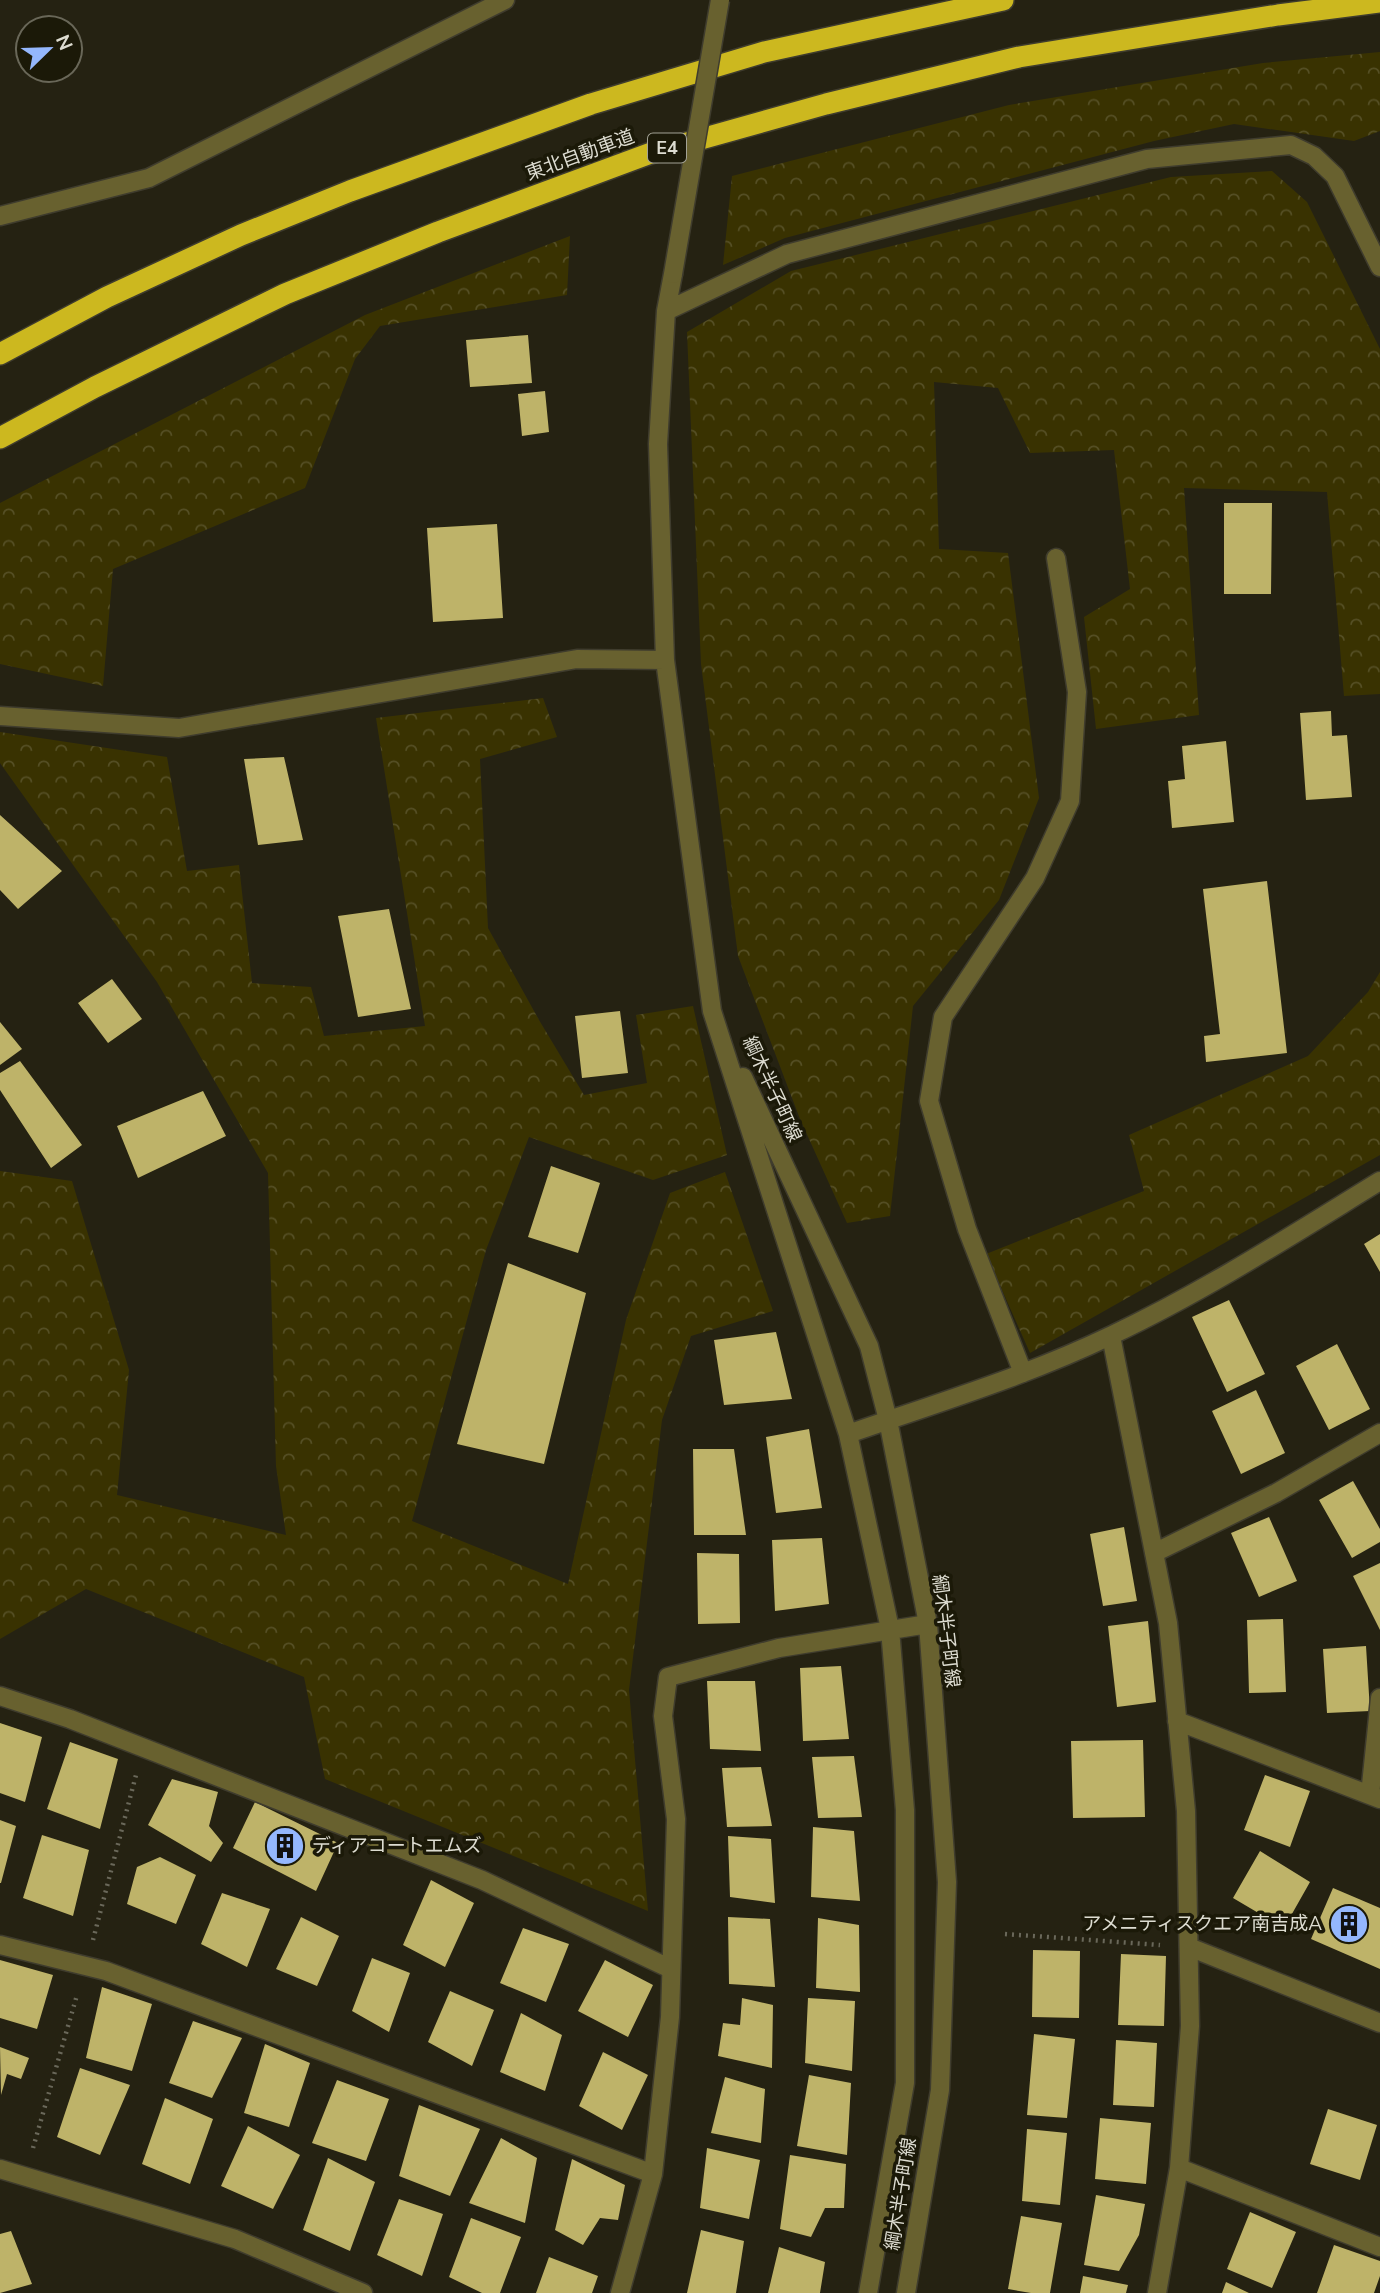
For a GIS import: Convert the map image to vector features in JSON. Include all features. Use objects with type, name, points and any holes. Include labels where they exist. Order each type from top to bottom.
[{"type":"highway","points":[[0,354],[107,297],[240,235],[350,191],[591,104],[764,52],[1003,0]]},
{"type":"highway","name":"東北自動車道","points":[[0,438],[95,387],[285,294],[438,232],[651,153],[826,104],[1018,57],[1278,15],[1380,2]]},
{"type":"street","points":[[0,216],[149,178],[505,0]]},
{"type":"street","points":[[720,0],[666,311],[658,444],[665,660],[712,1011],[848,1434],[890,1629],[905,1810],[905,2083],[868,2293]]},
{"type":"street","points":[[666,311],[787,254],[1147,159],[1291,145],[1314,156],[1335,176],[1380,267]]},
{"type":"street","points":[[1023,1373],[967,1229],[929,1101],[943,1017],[1035,878],[1070,801],[1077,692],[1056,558]]},
{"type":"street","points":[[0,716],[179,728],[577,659],[665,660]]},
{"type":"street","name":"綱木半子町線","points":[[712,1011],[869,1346],[888,1420],[928,1624],[947,1881],[940,2090],[906,2293]]},
{"type":"street","points":[[848,1434],[1023,1373],[1111,1336],[1212,1284],[1380,1181]]},
{"type":"street","points":[[1111,1336],[1168,1623],[1186,1811],[1190,2026],[1179,2168],[1157,2293]]},
{"type":"street","points":[[1154,1553],[1276,1493],[1380,1433]]},
{"type":"street","points":[[620,2293],[653,2174],[670,2017],[676,1819],[663,1716],[668,1676],[779,1648],[928,1624]]},
{"type":"street","points":[[0,1696],[70,1719],[482,1880],[671,1969]]},
{"type":"street","points":[[1177,1721],[1375,1797],[1380,1698]]},
{"type":"street","points":[[0,1945],[106,1971],[653,2174]]},
{"type":"street","points":[[1189,1947],[1380,2023]]},
{"type":"street","points":[[1179,2168],[1380,2247]]},
{"type":"street","points":[[0,2169],[235,2239],[363,2293]]},
{"type":"path","points":[[1005,1934],[1189,1947]]},
{"type":"green space","points":[[1380,52],[1380,131],[1354,141],[1234,124],[1154,141],[785,238],[723,265],[732,176],[1009,105],[1263,63]]},
{"type":"green space","points":[[1272,171],[1307,202],[1380,349],[1380,694],[1344,696],[1327,492],[1184,488],[1199,715],[1096,729],[1084,617],[1130,589],[1114,450],[1030,453],[998,388],[934,382],[939,549],[1008,553],[1039,798],[999,900],[913,1006],[890,1216],[847,1223],[800,1119],[738,956],[701,664],[687,332],[791,271],[1171,177]]},
{"type":"green space","points":[[570,236],[567,295],[380,326],[355,359],[305,488],[113,569],[103,686],[0,664],[0,503],[365,315]]},
{"type":"green space","points":[[543,698],[557,737],[480,759],[488,928],[584,1095],[647,1083],[636,1015],[693,1006],[727,1155],[653,1180],[529,1137],[486,1250],[412,1521],[568,1584],[626,1320],[670,1193],[725,1172],[773,1311],[691,1336],[662,1420],[629,1690],[648,1911],[325,1779],[304,1677],[86,1589],[0,1639],[0,1171],[72,1181],[129,1370],[117,1495],[286,1535],[276,1466],[268,1173],[157,982],[0,763],[0,732],[167,757],[187,871],[239,865],[252,983],[311,987],[324,1036],[425,1026],[376,718]]},
{"type":"green space","points":[[1380,972],[1380,1155],[1030,1353],[986,1254],[1144,1191],[1129,1135],[1308,1056],[1368,992]]},
{"type":"building","points":[[528,335],[532,383],[470,387],[466,340]]},
{"type":"building","points":[[545,391],[549,432],[522,436],[518,394]]},
{"type":"building","points":[[1224,503],[1272,503],[1271,594],[1224,594]]},
{"type":"building","points":[[497,524],[503,618],[433,622],[427,528]]},
{"type":"building","points":[[1331,711],[1332,736],[1347,735],[1352,797],[1306,800],[1300,713]]},
{"type":"building","points":[[1226,741],[1234,822],[1172,828],[1168,781],[1185,779],[1182,746]]},
{"type":"building","points":[[284,757],[303,840],[258,845],[244,759]]},
{"type":"building","points":[[0,815],[62,871],[18,909],[0,890]]},
{"type":"building","points":[[1267,881],[1287,1053],[1206,1062],[1204,1036],[1220,1034],[1203,889]]},
{"type":"building","points":[[389,909],[411,1009],[358,1017],[338,916]]},
{"type":"building","points":[[112,979],[142,1019],[108,1043],[78,1003]]},
{"type":"building","points":[[620,1011],[628,1073],[582,1078],[575,1016]]},
{"type":"building","points":[[0,1022],[22,1049],[0,1065]]},
{"type":"building","points":[[20,1061],[82,1145],[51,1168],[0,1090],[0,1073]]},
{"type":"building","points":[[203,1091],[226,1136],[138,1178],[117,1126]]},
{"type":"building","points":[[551,1166],[600,1183],[578,1253],[528,1237]]},
{"type":"building","points":[[1380,1234],[1380,1272],[1364,1244]]},
{"type":"building","points":[[508,1263],[586,1293],[544,1464],[457,1444]]},
{"type":"building","points":[[1229,1300],[1265,1374],[1227,1392],[1192,1317]]},
{"type":"building","points":[[776,1332],[792,1399],[724,1405],[714,1340]]},
{"type":"building","points":[[1337,1344],[1370,1409],[1329,1430],[1296,1366]]},
{"type":"building","points":[[1256,1390],[1285,1453],[1241,1474],[1212,1411]]},
{"type":"building","points":[[809,1429],[822,1508],[776,1513],[766,1437]]},
{"type":"building","points":[[693,1449],[734,1449],[746,1535],[694,1535]]},
{"type":"building","points":[[1353,1481],[1380,1529],[1380,1542],[1352,1558],[1319,1500]]},
{"type":"building","points":[[1269,1517],[1297,1581],[1259,1597],[1231,1533]]},
{"type":"building","points":[[1124,1527],[1137,1601],[1103,1606],[1090,1534]]},
{"type":"building","points":[[822,1538],[829,1604],[775,1611],[772,1540]]},
{"type":"building","points":[[697,1553],[739,1554],[740,1623],[698,1624]]},
{"type":"building","points":[[1380,1563],[1380,1630],[1353,1576]]},
{"type":"building","points":[[1283,1619],[1286,1692],[1249,1693],[1247,1620]]},
{"type":"building","points":[[1148,1621],[1156,1702],[1117,1707],[1108,1626]]},
{"type":"building","points":[[1366,1646],[1370,1711],[1327,1713],[1323,1649]]},
{"type":"building","points":[[841,1666],[849,1739],[803,1741],[800,1668]]},
{"type":"building","points":[[707,1681],[755,1681],[761,1751],[710,1749]]},
{"type":"building","points":[[0,1723],[42,1737],[25,1802],[0,1793]]},
{"type":"building","points":[[1143,1740],[1145,1817],[1073,1818],[1071,1741]]},
{"type":"building","points":[[70,1742],[118,1759],[100,1829],[47,1809]]},
{"type":"building","points":[[854,1756],[862,1817],[818,1818],[812,1757]]},
{"type":"building","points":[[761,1767],[772,1826],[727,1827],[722,1768]]},
{"type":"building","points":[[1265,1775],[1310,1791],[1290,1847],[1244,1830]]},
{"type":"building","points":[[172,1779],[218,1792],[209,1826],[223,1843],[211,1862],[148,1825]]},
{"type":"building","name":"ディアコートエムズ","points":[[255,1802],[338,1843],[316,1891],[233,1848]]},
{"type":"building","points":[[0,1820],[16,1826],[1,1883],[0,1883]]},
{"type":"building","points":[[813,1827],[854,1831],[860,1901],[811,1897]]},
{"type":"building","points":[[42,1835],[89,1850],[73,1916],[23,1898]]},
{"type":"building","points":[[728,1836],[771,1839],[775,1903],[730,1897]]},
{"type":"building","points":[[1260,1851],[1310,1882],[1284,1928],[1233,1898]]},
{"type":"building","points":[[160,1857],[196,1875],[176,1924],[127,1904],[137,1867]]},
{"type":"building","points":[[431,1880],[474,1903],[445,1967],[403,1945]]},
{"type":"building","name":"アメニティスクエア南吉成A","points":[[1333,1888],[1380,1908],[1380,1969],[1311,1939]]},
{"type":"building","points":[[222,1893],[270,1909],[247,1967],[201,1944]]},
{"type":"building","points":[[301,1917],[339,1936],[317,1986],[276,1969]]},
{"type":"building","points":[[728,1917],[770,1919],[775,1987],[729,1984]]},
{"type":"building","points":[[818,1918],[859,1925],[860,1992],[816,1988]]},
{"type":"building","points":[[523,1928],[569,1944],[546,2002],[500,1983]]},
{"type":"building","points":[[1033,1950],[1080,1951],[1079,2018],[1032,2017]]},
{"type":"building","points":[[1121,1954],[1166,1956],[1164,2026],[1118,2025]]},
{"type":"building","points":[[372,1958],[410,1973],[389,2032],[352,2011]]},
{"type":"building","points":[[0,1960],[53,1975],[37,2029],[0,2018]]},
{"type":"building","points":[[605,1960],[653,1985],[628,2037],[578,2011]]},
{"type":"building","points":[[102,1987],[152,2004],[132,2071],[86,2058]]},
{"type":"building","points":[[450,1991],[494,2010],[472,2066],[428,2042]]},
{"type":"building","points":[[742,1998],[773,2005],[772,2068],[718,2056],[723,2023],[740,2025]]},
{"type":"building","points":[[808,1998],[855,2001],[852,2071],[805,2063]]},
{"type":"building","points":[[521,2013],[562,2035],[545,2091],[500,2072]]},
{"type":"building","points":[[193,2021],[242,2038],[212,2098],[169,2083]]},
{"type":"building","points":[[1034,2034],[1075,2039],[1067,2118],[1027,2115]]},
{"type":"building","points":[[1116,2040],[1157,2043],[1154,2107],[1113,2105]]},
{"type":"building","points":[[265,2044],[310,2063],[289,2127],[244,2113]]},
{"type":"building","points":[[0,2047],[29,2058],[21,2079],[7,2074],[1,2095]]},
{"type":"building","points":[[603,2052],[648,2075],[622,2130],[579,2106]]},
{"type":"building","points":[[80,2068],[130,2085],[100,2155],[57,2137]]},
{"type":"building","points":[[809,2075],[851,2083],[847,2155],[797,2146]]},
{"type":"building","points":[[725,2077],[765,2089],[761,2143],[711,2133]]},
{"type":"building","points":[[337,2080],[389,2099],[366,2161],[312,2143]]},
{"type":"building","points":[[165,2098],[213,2119],[190,2184],[142,2164]]},
{"type":"building","points":[[419,2105],[480,2129],[450,2196],[399,2176]]},
{"type":"building","points":[[1328,2109],[1377,2125],[1360,2180],[1310,2164]]},
{"type":"building","points":[[1100,2118],[1151,2123],[1146,2184],[1095,2179]]},
{"type":"building","points":[[248,2126],[300,2155],[273,2209],[221,2186]]},
{"type":"building","points":[[1027,2129],[1067,2133],[1060,2205],[1022,2201]]},
{"type":"building","points":[[501,2138],[537,2158],[525,2223],[469,2203]]},
{"type":"building","points":[[707,2148],[760,2160],[749,2219],[700,2208]]},
{"type":"building","points":[[790,2155],[846,2164],[844,2208],[825,2208],[811,2237],[780,2229]]},
{"type":"building","points":[[328,2158],[375,2182],[350,2251],[303,2230]]},
{"type":"building","points":[[572,2159],[625,2185],[618,2220],[600,2218],[583,2245],[555,2230]]},
{"type":"building","points":[[1096,2195],[1145,2204],[1139,2235],[1119,2271],[1084,2265]]},
{"type":"building","points":[[399,2199],[443,2214],[422,2276],[377,2255]]},
{"type":"building","points":[[1250,2212],[1296,2232],[1272,2288],[1227,2269]]},
{"type":"building","points":[[1021,2216],[1062,2223],[1050,2293],[1008,2289]]},
{"type":"building","points":[[471,2218],[521,2237],[500,2293],[482,2293],[449,2277]]},
{"type":"building","points":[[701,2230],[744,2241],[736,2293],[687,2293]]},
{"type":"building","points":[[11,2231],[32,2284],[0,2293],[0,2234]]},
{"type":"building","points":[[1334,2245],[1380,2261],[1380,2276],[1374,2293],[1317,2293]]},
{"type":"building","points":[[779,2247],[825,2262],[820,2293],[768,2293]]},
{"type":"building","points":[[549,2257],[598,2276],[592,2293],[536,2293]]},
{"type":"building","points":[[1083,2276],[1128,2285],[1126,2293],[1080,2293]]},
{"type":"building","points":[[1226,2282],[1249,2293],[1222,2293]]},
{"type":"place","name":"ディアコートエムズ","points":[[285,1846]]},
{"type":"place","name":"アメニティスクエア南吉成A","points":[[1349,1924]]}]
